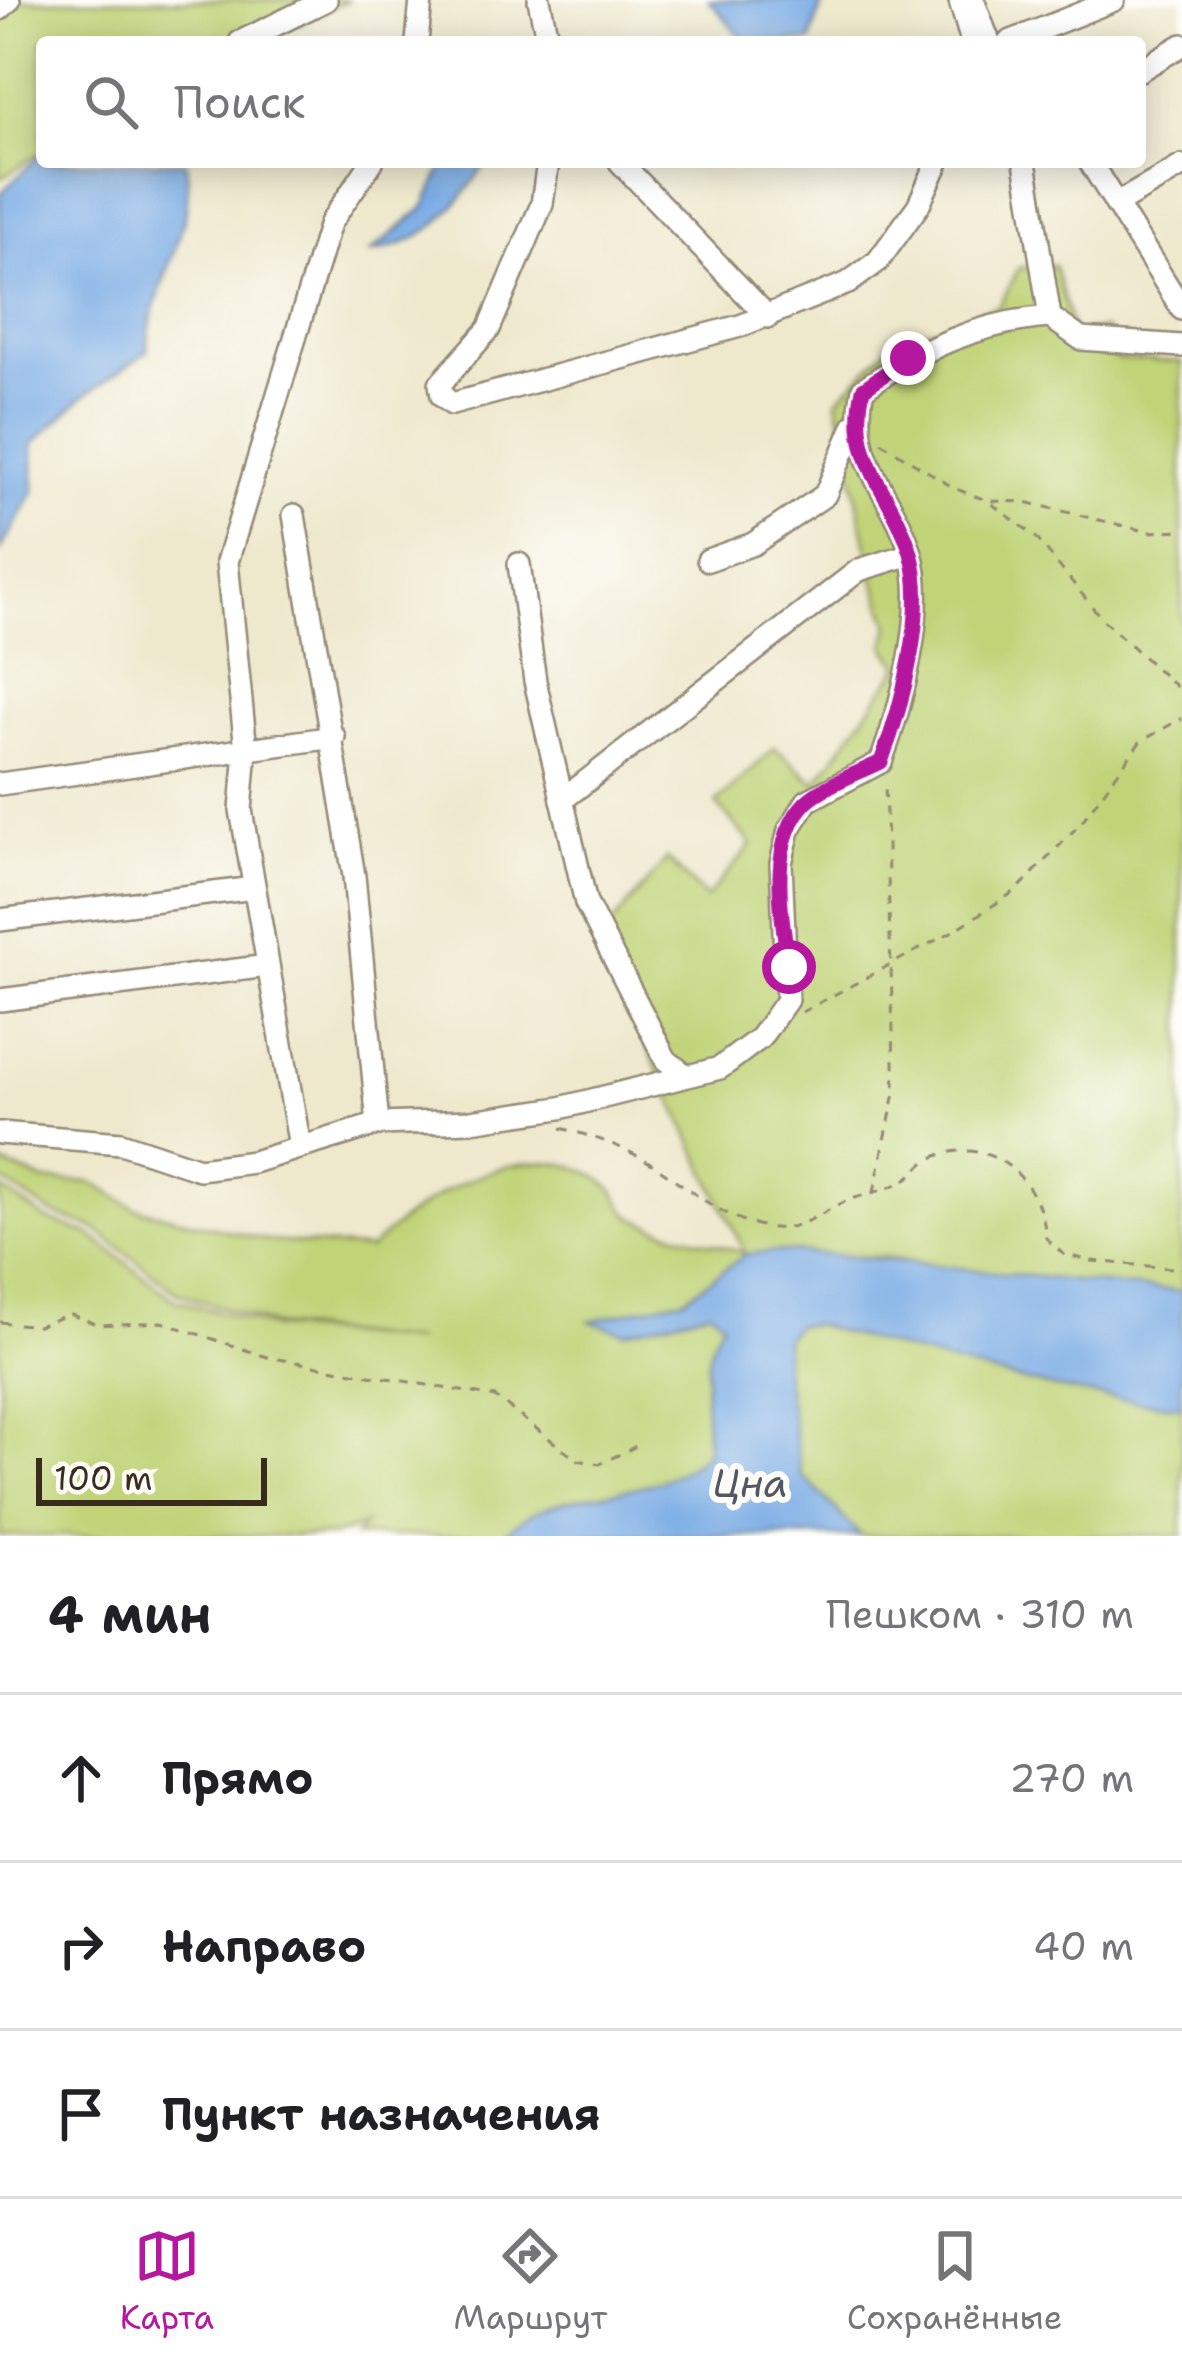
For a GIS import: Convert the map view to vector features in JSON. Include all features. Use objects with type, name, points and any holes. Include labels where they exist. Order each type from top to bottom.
[{"type":"street","points":[[0,10],[9,0]]},
{"type":"street","points":[[252,36],[326,0]]},
{"type":"street","points":[[417,36],[422,0]]},
{"type":"street","points":[[539,0],[547,36]]},
{"type":"street","points":[[960,0],[970,36]]},
{"type":"street","points":[[973,0],[987,36]]},
{"type":"street","points":[[1024,36],[1114,0]]},
{"type":"street","points":[[1146,66],[1182,45]]},
{"type":"street","points":[[1116,204],[1182,166]]},
{"type":"street","points":[[300,1147],[241,810],[246,750],[227,562],[330,223],[367,168]]},
{"type":"street","points":[[547,168],[542,205],[489,328],[440,383],[446,400],[458,404],[486,398],[768,317],[848,283],[878,261],[919,206],[935,168]]},
{"type":"street","points":[[626,168],[768,317]]},
{"type":"street","points":[[1026,168],[1050,317]]},
{"type":"street","points":[[1094,168],[1182,309]]},
{"type":"street","points":[[708,560],[753,544],[825,495],[855,424],[863,389],[908,358],[1006,320],[1050,317],[1081,339],[1182,346]]},
{"type":"street","points":[[0,1133],[121,1143],[199,1169],[254,1162],[377,1124],[470,1121],[560,1108],[720,1068],[776,1021],[787,1000],[781,863],[789,830],[807,801],[881,762],[902,707],[915,600],[911,554],[867,465],[855,424]]},
{"type":"street","points":[[294,515],[354,875],[377,1124]]},
{"type":"street","points":[[562,800],[859,570],[911,554]]},
{"type":"street","points":[[519,564],[535,681],[586,903],[611,961],[666,1060],[684,1074]]},
{"type":"street","points":[[0,784],[334,737]]},
{"type":"street","points":[[0,920],[254,888]]},
{"type":"street","points":[[0,1000],[268,966]]},
{"type":"path","points":[[855,424],[940,480],[988,501],[1034,536],[1103,620],[1182,692]]},
{"type":"path","points":[[988,501],[1025,502],[1149,532],[1182,530]]},
{"type":"path","points":[[799,1014],[955,930],[1017,890],[1080,824],[1140,742],[1182,718]]},
{"type":"path","points":[[874,1193],[896,1093],[881,762]]},
{"type":"path","points":[[549,1124],[650,1162],[726,1217],[773,1229],[812,1222],[844,1202],[905,1180],[932,1158],[971,1154],[1015,1168],[1032,1184],[1044,1209],[1046,1238],[1063,1254],[1182,1269]]},
{"type":"path","points":[[0,1322],[38,1326],[69,1314],[99,1325],[162,1322],[267,1357],[495,1397],[577,1460],[600,1464],[640,1444]]},
{"type":"green space","points":[[0,0],[349,0],[273,36],[36,36],[36,155],[0,179]]},
{"type":"green space","points":[[1054,265],[1073,333],[1105,329],[1115,359],[1182,362],[1182,1291],[997,1275],[885,1257],[747,1254],[685,1298],[593,1321],[624,1332],[711,1309],[724,1322],[705,1415],[707,1451],[686,1473],[641,1490],[565,1501],[503,1536],[355,1536],[364,1525],[333,1536],[0,1536],[0,1188],[46,1219],[89,1234],[173,1299],[274,1328],[417,1341],[278,1326],[178,1293],[94,1228],[51,1213],[0,1179],[0,1163],[45,1181],[91,1182],[135,1208],[270,1241],[370,1249],[450,1189],[516,1165],[549,1163],[581,1169],[609,1186],[627,1213],[643,1222],[745,1253],[597,942],[667,859],[706,898],[752,845],[716,803],[775,748],[816,783],[900,666],[885,646],[890,626],[873,576],[837,400],[892,343],[999,306],[1019,268]]},
{"type":"green space","points":[[796,1325],[816,1325],[1043,1385],[1182,1406],[1182,1536],[861,1536],[801,1474],[784,1370],[785,1339]]},
{"type":"water","points":[[709,0],[823,0],[812,36],[741,36]]},
{"type":"water","points":[[36,159],[36,168],[186,168],[185,212],[156,304],[147,352],[84,396],[33,444],[34,492],[0,551],[0,194]]},
{"type":"water","points":[[442,168],[483,168],[464,195],[425,232],[371,252],[424,208]]},
{"type":"water","name":"Цна","points":[[780,1251],[1182,1291],[1182,1406],[1043,1385],[817,1325],[796,1325],[785,1339],[784,1370],[801,1474],[861,1536],[503,1536],[550,1506],[659,1481],[685,1469],[707,1451],[707,1366],[723,1322],[711,1310],[624,1332],[590,1321],[685,1298],[746,1254]]},
{"type":"route","points":[[789,967],[781,913],[781,863],[789,830],[807,801],[881,762],[902,707],[915,600],[911,554],[867,465],[855,424],[863,389],[908,358]]}]
